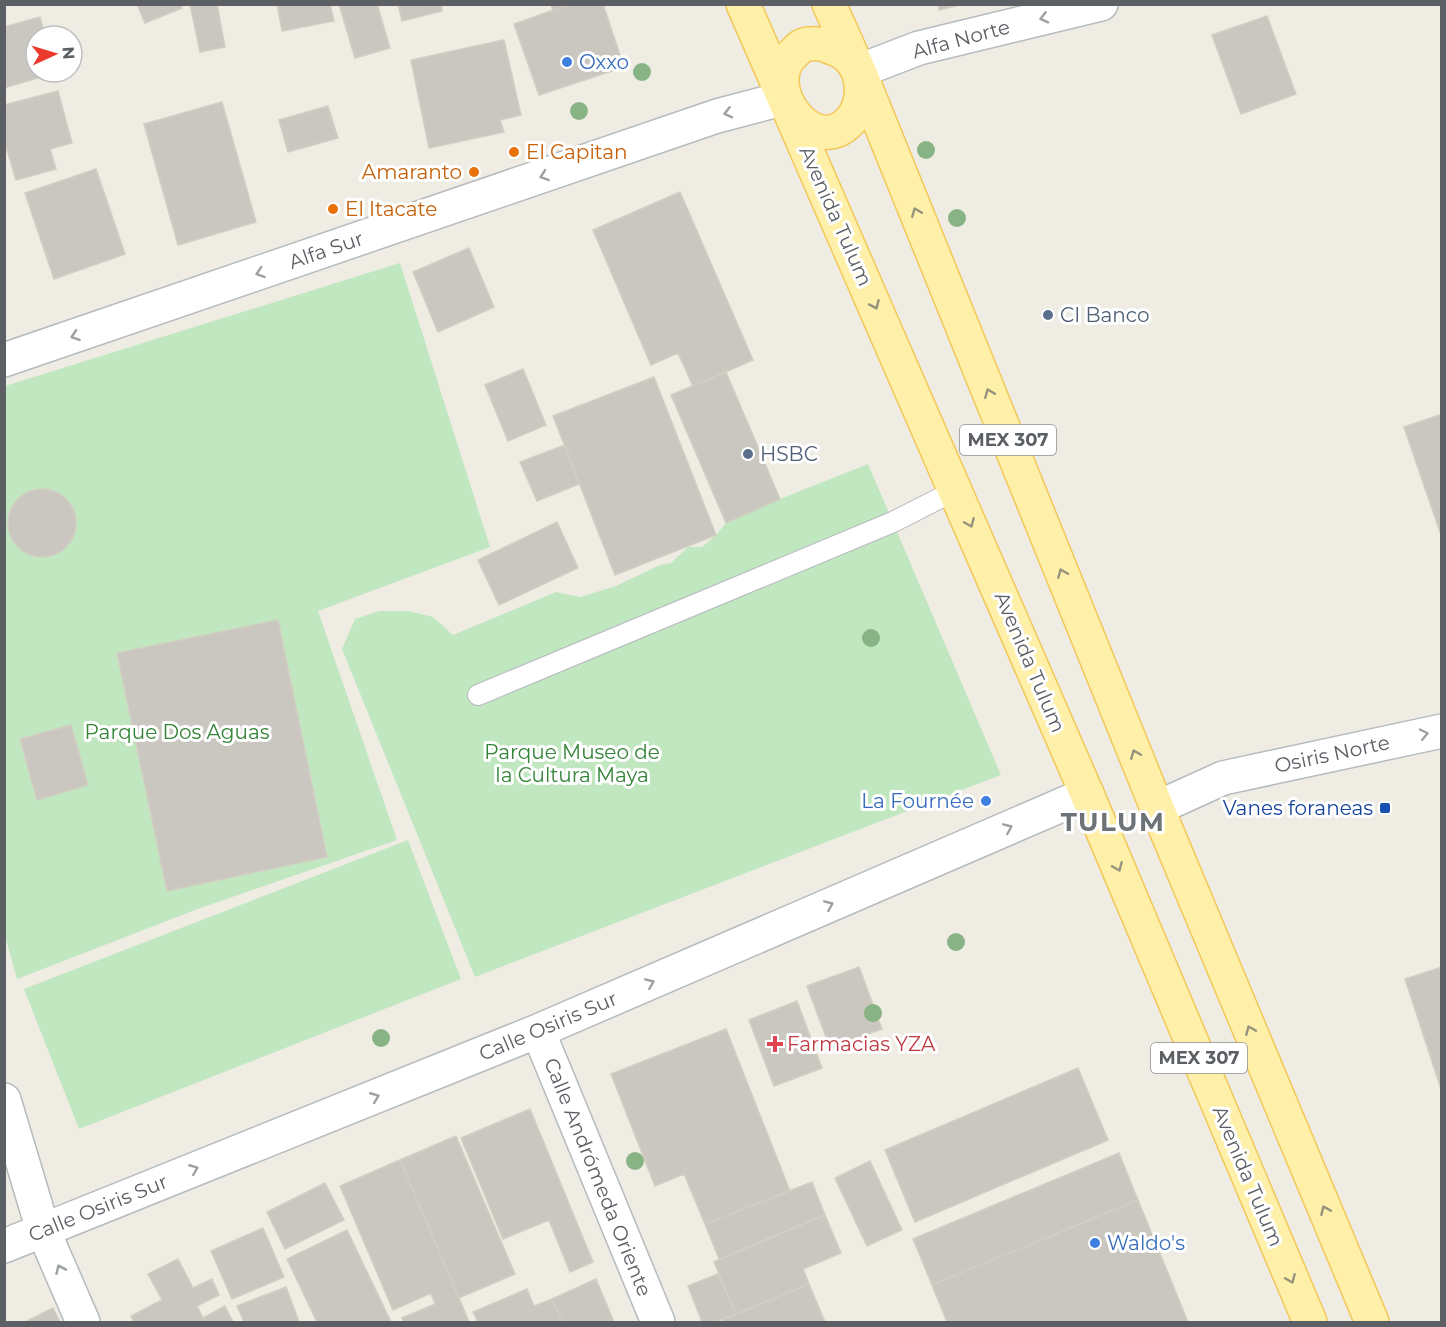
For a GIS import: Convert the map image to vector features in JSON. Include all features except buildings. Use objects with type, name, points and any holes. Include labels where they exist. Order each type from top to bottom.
[{"type":"main road","name":"Avenida Tulum","points":[[743,4],[1087,794],[1310,1323]]},
{"type":"main road","name":"MEX 307","points":[[829,4],[859,72],[1157,808],[1372,1323]]},
{"type":"main road","points":[[822,44],[837,50],[847,56],[859,72],[862,89],[860,102],[853,119],[842,129],[825,133],[808,128],[797,118],[785,98],[782,81],[783,68],[790,56],[803,45],[822,44]]},
{"type":"street","name":"Alfa Norte","points":[[859,72],[919,48],[1101,4]]},
{"type":"street","name":"Alfa Sur","points":[[4,360],[717,116],[785,98]]},
{"type":"street","name":"Osiris Norte","points":[[1157,808],[1223,778],[1442,730]]},
{"type":"street","name":"Calle Osiris Sur","points":[[4,1246],[538,1031],[1087,794]]},
{"type":"street","name":"Calle Andrómeda Oriente","points":[[538,1031],[658,1323]]},
{"type":"street","points":[[4,1100],[43,1230],[83,1323]]},
{"type":"lane","points":[[478,695],[893,522],[956,490]]},
{"type":"green space","name":"Parque Dos Aguas","points":[[400,263],[490,547],[318,611],[397,840],[195,910],[17,979],[5,936],[5,386]]},
{"type":"green space","name":"Parque Museo de la Cultura Maya","points":[[868,464],[1001,775],[475,977],[342,649],[355,619],[379,611],[409,611],[433,617],[453,635],[556,592],[580,597],[616,586],[660,565],[671,563],[688,547],[702,547],[726,523]]},
{"type":"green space","points":[[408,840],[461,979],[79,1129],[24,989]]},
{"type":"place","name":"Oxxo","points":[[567,62]]},
{"type":"place","name":"El Capitan","points":[[514,152]]},
{"type":"place","name":"Amaranto","points":[[474,172]]},
{"type":"place","name":"El Itacate","points":[[333,209]]},
{"type":"place","name":"CI Banco","points":[[1048,315]]},
{"type":"place","name":"HSBC","points":[[748,454]]},
{"type":"place","name":"La Fournée","points":[[986,801]]},
{"type":"place","name":"Vanes foraneas","points":[[1385,808]]},
{"type":"place","name":"Farmacias YZA","points":[[775,1044]]},
{"type":"place","name":"Waldo's","points":[[1095,1243]]},
{"type":"district","name":"TULUM","points":[[1113,822]]}]
